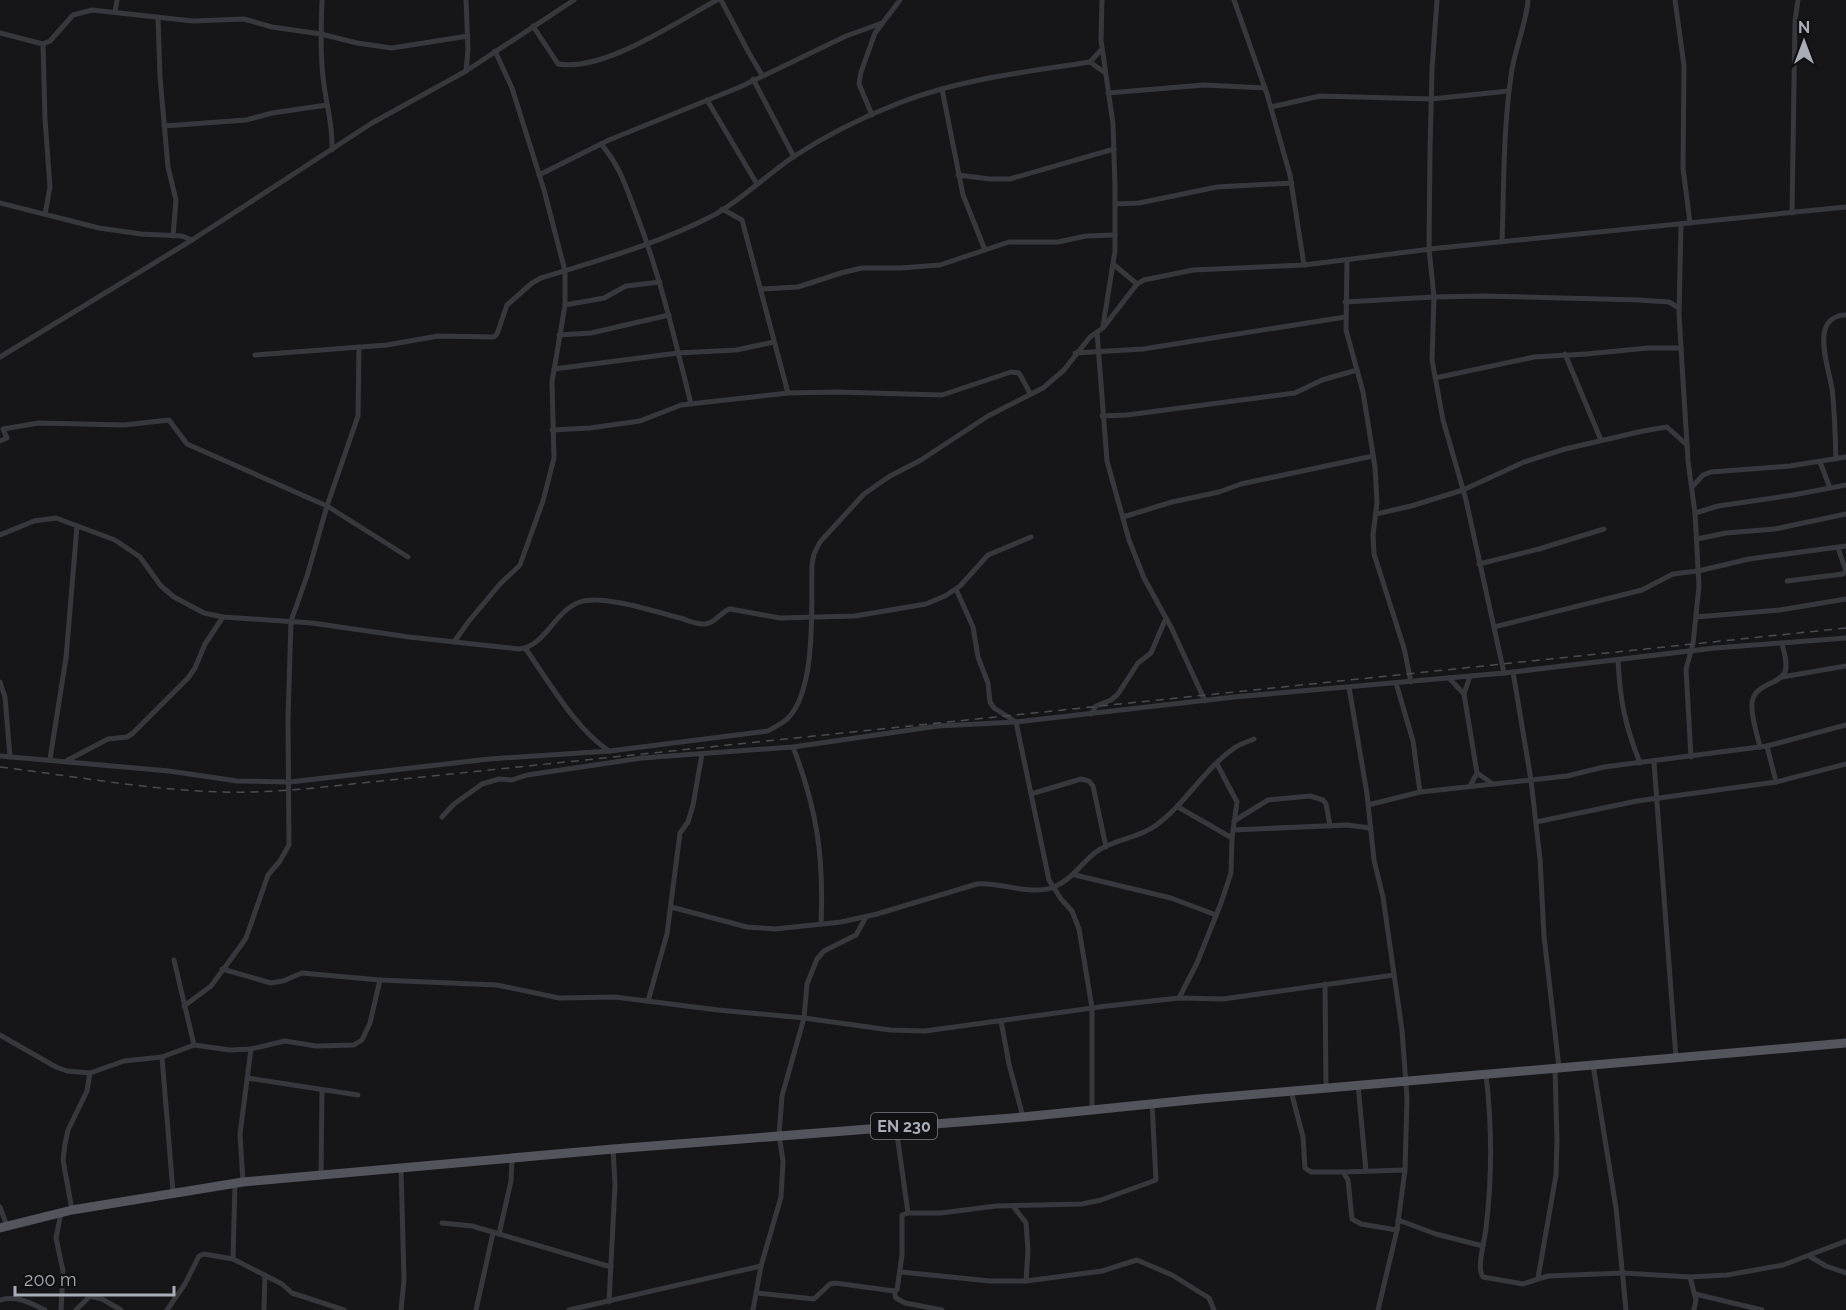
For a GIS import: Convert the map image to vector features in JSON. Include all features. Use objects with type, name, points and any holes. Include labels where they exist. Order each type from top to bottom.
[{"type":"main road","name":"EN 230","points":[[3,1227],[72,1210],[239,1183],[779,1135],[1023,1117],[1291,1091],[1846,1043]]},
{"type":"street","points":[[115,12],[117,0]]},
{"type":"street","points":[[322,0],[323,83],[332,127],[332,150]]},
{"type":"street","points":[[466,0],[468,36],[466,71]]},
{"type":"street","points":[[0,357],[192,240],[372,123],[466,71],[574,0]]},
{"type":"street","points":[[533,26],[558,64],[591,62],[624,50],[719,0],[762,75]]},
{"type":"street","points":[[872,115],[859,81],[871,44],[882,23],[900,0]]},
{"type":"street","points":[[1102,0],[1102,49],[1114,149],[1115,204],[1113,264],[1103,328]]},
{"type":"street","points":[[1234,0],[1265,88],[1292,183],[1304,266]]},
{"type":"street","points":[[1437,0],[1431,99],[1429,249],[1434,297],[1431,347],[1443,420],[1463,490],[1504,673]]},
{"type":"street","points":[[1502,242],[1504,156],[1509,91],[1512,67],[1527,16],[1528,0]]},
{"type":"street","points":[[1675,0],[1684,66],[1683,168],[1690,223]]},
{"type":"street","points":[[1792,213],[1795,21],[1798,0]]},
{"type":"street","points":[[0,33],[43,44],[50,41],[73,15],[81,11],[92,10],[193,21],[237,18],[272,27],[392,48],[468,36]]},
{"type":"street","points":[[158,17],[164,126],[168,166],[176,200],[173,236]]},
{"type":"street","points":[[539,175],[601,144],[740,87],[846,36],[882,23]]},
{"type":"street","points":[[43,44],[50,187],[45,214]]},
{"type":"street","points":[[255,355],[387,345],[438,336],[496,337],[507,305],[532,283],[648,244],[722,209],[794,157],[872,115],[920,95],[942,89],[998,76],[1090,62],[1102,49]]},
{"type":"street","points":[[454,642],[500,584],[520,565],[543,501],[552,469],[554,369],[565,305],[565,271],[539,175],[512,88],[495,51]]},
{"type":"street","points":[[1090,62],[1104,72]]},
{"type":"street","points":[[753,79],[794,157]]},
{"type":"street","points":[[1108,93],[1204,86],[1265,88]]},
{"type":"street","points":[[942,89],[963,195],[985,250]]},
{"type":"street","points":[[1271,107],[1320,96],[1431,99],[1509,91]]},
{"type":"street","points":[[707,100],[757,184]]},
{"type":"street","points":[[164,126],[246,120],[272,112],[327,105]]},
{"type":"street","points":[[601,144],[619,167],[648,244],[669,315],[691,404]]},
{"type":"street","points":[[958,175],[1010,179],[1114,149]]},
{"type":"street","points":[[1115,204],[1139,203],[1217,187],[1292,183]]},
{"type":"street","points":[[0,203],[99,228],[141,234],[182,236],[192,240]]},
{"type":"street","points":[[0,756],[169,771],[237,781],[290,782],[489,759],[610,751],[768,731],[788,718],[797,703],[810,666],[814,554],[820,542],[864,494],[890,476],[921,460],[988,416],[1043,388],[1103,328],[1137,284],[1144,280],[1193,270],[1304,266],[1429,249],[1846,207]]},
{"type":"street","points":[[722,209],[742,220],[789,393]]},
{"type":"street","points":[[1681,224],[1679,308],[1687,445],[1695,513],[1699,586],[1693,644],[1685,683],[1691,757]]},
{"type":"street","points":[[761,289],[798,287],[862,268],[940,265],[1009,242],[1058,242],[1086,236],[1115,235]]},
{"type":"street","points":[[1347,260],[1346,330],[1363,392],[1377,492],[1373,535],[1374,554],[1404,648],[1411,682]]},
{"type":"street","points":[[1113,264],[1137,284]]},
{"type":"street","points":[[565,305],[604,298],[626,286],[660,282]]},
{"type":"street","points":[[1668,302],[1680,294]]},
{"type":"street","points":[[1345,302],[1484,296],[1668,302],[1679,308]]},
{"type":"street","points":[[559,335],[591,333],[669,315]]},
{"type":"street","points":[[1836,459],[1832,388],[1824,335],[1830,320],[1836,316],[1846,315]]},
{"type":"street","points":[[1076,353],[1143,349],[1345,317]]},
{"type":"street","points":[[1097,332],[1107,461],[1123,517],[1138,564],[1205,701]]},
{"type":"street","points":[[554,369],[678,353],[736,350],[774,342]]},
{"type":"street","points":[[184,1006],[207,990],[246,938],[268,875],[280,861],[289,845],[288,719],[291,621],[359,411],[359,347]]},
{"type":"street","points":[[1435,378],[1466,373],[1518,359],[1648,348],[1681,348]]},
{"type":"street","points":[[1565,354],[1601,440]]},
{"type":"street","points":[[1102,416],[1127,415],[1295,393],[1322,380],[1358,370]]},
{"type":"street","points":[[552,430],[590,428],[640,421],[676,406],[789,393],[942,395],[1011,372],[1019,373],[1030,393]]},
{"type":"street","points":[[3,429],[39,423],[124,425],[169,420],[187,444],[327,506],[408,557]]},
{"type":"street","points":[[0,421],[7,438],[0,441]]},
{"type":"street","points":[[1376,514],[1463,490],[1524,462],[1601,440],[1664,426],[1687,445]]},
{"type":"street","points":[[1123,517],[1241,484],[1373,456]]},
{"type":"street","points":[[1692,487],[1703,475],[1711,472],[1820,462],[1846,457]]},
{"type":"street","points":[[1820,462],[1830,488]]},
{"type":"street","points":[[1695,513],[1718,506],[1846,485]]},
{"type":"street","points":[[1697,539],[1726,533],[1775,529],[1846,514]]},
{"type":"street","points":[[0,535],[45,518],[56,518],[115,540],[140,557],[161,586],[174,597],[204,613],[223,617],[291,621],[509,649],[525,648],[535,644],[559,615],[580,602],[590,600],[643,608],[702,624],[712,621],[723,611],[730,609],[780,618],[855,616],[926,604],[956,589],[988,555],[1031,537]]},
{"type":"street","points":[[50,759],[66,658],[77,526]]},
{"type":"street","points":[[1479,564],[1604,529]]},
{"type":"street","points":[[1494,627],[1642,590],[1669,575],[1749,559],[1846,546]]},
{"type":"street","points":[[1786,581],[1843,574],[1846,571],[1838,548]]},
{"type":"street","points":[[956,589],[973,627],[978,657],[988,683],[990,702],[994,708],[1016,722],[1049,880],[1077,920],[1092,1008],[1092,1109]]},
{"type":"street","points":[[1696,617],[1780,610],[1846,599]]},
{"type":"street","points":[[66,761],[108,739],[127,737],[132,734],[188,678],[205,644],[223,617]]},
{"type":"street","points":[[1091,714],[1096,706],[1111,700],[1118,694],[1138,663],[1151,653],[1166,618]]},
{"type":"street","points":[[442,817],[454,804],[482,784],[492,780],[512,780],[527,775],[642,758],[793,747],[938,726],[1016,722],[1205,701],[1504,673],[1690,651],[1846,638]]},
{"type":"street","points":[[1782,644],[1786,662],[1786,671],[1782,677]]},
{"type":"street","points":[[525,648],[583,728],[594,740],[610,751]]},
{"type":"street","points":[[1618,660],[1620,701],[1628,732],[1640,763]]},
{"type":"street","points":[[1760,747],[1752,704],[1762,687],[1782,677],[1846,666]]},
{"type":"street","points":[[1513,672],[1536,822],[1557,1069],[1556,1175],[1538,1278]]},
{"type":"street","points":[[1470,676],[1464,694],[1477,773],[1470,786]]},
{"type":"street","points":[[1449,678],[1464,694]]},
{"type":"street","points":[[0,682],[4,697],[10,757]]},
{"type":"street","points":[[1396,683],[1413,741],[1420,792]]},
{"type":"street","points":[[1349,687],[1402,1030],[1407,1098],[1405,1170],[1397,1230],[1378,1310]]},
{"type":"street","points":[[1368,806],[1420,792],[1567,776],[1604,767],[1767,746],[1846,725]]},
{"type":"street","points":[[671,907],[747,927],[775,929],[866,916],[976,884],[990,883],[1033,890],[1053,887],[1075,875],[1094,853],[1140,836],[1155,826],[1178,807],[1234,748],[1254,739]]},
{"type":"street","points":[[1767,746],[1776,782]]},
{"type":"street","points":[[793,747],[804,775],[819,835],[823,880],[820,924]]},
{"type":"street","points":[[648,1001],[667,934],[680,833],[688,822],[693,805],[702,754]]},
{"type":"street","points":[[1654,762],[1676,1058]]},
{"type":"street","points":[[1179,998],[1216,915],[1231,873],[1237,798],[1217,764]]},
{"type":"street","points":[[1536,822],[1638,801],[1776,782],[1846,764]]},
{"type":"street","points":[[1477,773],[1493,784]]},
{"type":"street","points":[[1031,794],[1081,779],[1089,781],[1093,786],[1106,847]]},
{"type":"street","points":[[1234,821],[1268,800],[1310,796],[1323,800],[1326,804],[1330,826]]},
{"type":"street","points":[[1178,807],[1232,838]]},
{"type":"street","points":[[1233,830],[1347,825],[1370,828]]},
{"type":"street","points":[[1075,875],[1172,898],[1216,915]]},
{"type":"street","points":[[753,1310],[761,1266],[781,1197],[783,1161],[779,1135],[785,1083],[804,1018],[807,984],[817,959],[824,951],[856,935],[866,916]]},
{"type":"street","points":[[174,960],[194,1045]]},
{"type":"street","points":[[222,969],[271,983],[302,973],[380,980],[497,984],[559,998],[604,996],[890,1030],[925,1031],[1179,998],[1223,999],[1394,975]]},
{"type":"street","points":[[0,1035],[56,1067],[67,1071],[90,1072],[124,1061],[162,1057],[194,1045],[230,1050],[251,1049],[285,1041],[316,1046],[354,1045],[362,1040],[370,1023],[380,980]]},
{"type":"street","points":[[1325,984],[1326,1088]]},
{"type":"street","points":[[1001,1021],[1009,1064],[1023,1117]]},
{"type":"street","points":[[233,1259],[240,1134],[251,1049]]},
{"type":"street","points":[[162,1057],[173,1192]]},
{"type":"street","points":[[1593,1065],[1616,1208],[1626,1310]]},
{"type":"street","points":[[72,1210],[63,1161],[65,1144],[68,1130],[87,1091],[90,1072]]},
{"type":"street","points":[[1486,1075],[1490,1114],[1489,1173],[1480,1270],[1483,1277],[1518,1284],[1530,1283],[1548,1276],[1727,1275],[1783,1265],[1846,1241]]},
{"type":"street","points":[[247,1078],[358,1095]]},
{"type":"street","points":[[1358,1085],[1366,1171]]},
{"type":"street","points":[[321,1175],[322,1090]]},
{"type":"street","points":[[1291,1091],[1303,1137],[1305,1168],[1311,1172],[1343,1173],[1405,1170]]},
{"type":"street","points":[[894,1291],[898,1286],[901,1272],[902,1215],[996,1206],[1082,1204],[1101,1200],[1156,1180],[1158,1177],[1152,1104]]},
{"type":"street","points":[[896,1127],[908,1213]]},
{"type":"street","points":[[609,1302],[615,1185],[613,1149]]},
{"type":"street","points":[[476,1310],[511,1181],[512,1158]]},
{"type":"street","points":[[401,1167],[404,1280],[401,1310]]},
{"type":"street","points":[[1343,1173],[1348,1180],[1352,1219],[1361,1224],[1397,1230]]},
{"type":"street","points":[[1013,1206],[1026,1224],[1028,1250],[1026,1281]]},
{"type":"street","points":[[0,1207],[3,1227]]},
{"type":"street","points":[[61,1213],[56,1238],[63,1271],[61,1310]]},
{"type":"street","points":[[1398,1220],[1436,1234],[1483,1246]]},
{"type":"street","points":[[442,1223],[472,1226],[611,1267]]},
{"type":"street","points":[[167,1310],[185,1284],[199,1256],[204,1254],[233,1259],[282,1284],[292,1293],[344,1310]]},
{"type":"street","points":[[1809,1256],[1826,1266],[1846,1273]]},
{"type":"street","points":[[901,1272],[990,1281],[1026,1281],[1102,1271],[1137,1260],[1172,1275],[1209,1298],[1214,1310]]},
{"type":"street","points":[[569,1310],[761,1266]]},
{"type":"street","points":[[264,1310],[265,1275]]},
{"type":"street","points":[[1690,1276],[1695,1294],[1694,1310]]},
{"type":"street","points":[[757,1293],[814,1299],[830,1284],[835,1283],[894,1291]]},
{"type":"street","points":[[894,1291],[896,1298],[905,1303],[942,1310]]},
{"type":"street","points":[[1695,1294],[1762,1310]]},
{"type":"street","points":[[76,1310],[90,1296],[102,1299],[122,1310]]},
{"type":"street","points":[[0,1300],[12,1298],[25,1300],[45,1310]]},
{"type":"railway","points":[[0,767],[194,791],[294,790],[1846,628]]}]
